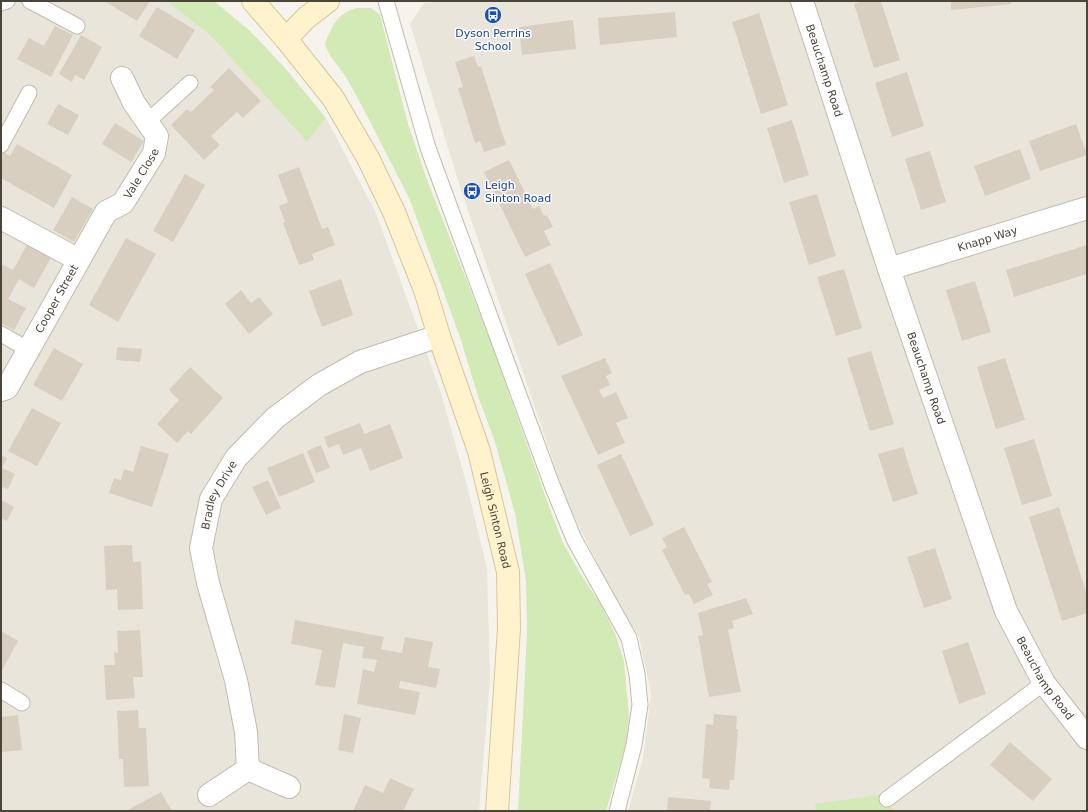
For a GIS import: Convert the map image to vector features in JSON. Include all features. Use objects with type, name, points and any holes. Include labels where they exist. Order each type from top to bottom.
[{"type":"main road","name":"Leigh Sinton Road","points":[[253,1],[334,98],[368,158],[394,212],[425,290],[439,336],[479,451],[508,572],[509,628],[497,811]]},
{"type":"main road","points":[[286,39],[306,18],[328,1]]},
{"type":"street","name":"Beauchamp Road","points":[[802,1],[889,269],[1006,611],[1044,683],[1087,738]]},
{"type":"street","name":"Vale Close","points":[[79,260],[106,212],[123,203],[154,153],[157,136],[134,103],[122,78]]},
{"type":"street","name":"Knapp Way","points":[[889,269],[1087,208]]},
{"type":"street","name":"Cooper Street","points":[[1,218],[79,260],[7,388],[1,390]]},
{"type":"street","name":"Bradley Drive","points":[[248,769],[246,732],[236,680],[208,583],[201,548],[211,499],[236,458],[275,418],[319,385],[360,362],[439,336]]},
{"type":"street","points":[[209,795],[248,769],[289,787]]},
{"type":"lane","points":[[1,4],[7,1]]},
{"type":"lane","points":[[30,1],[77,26]]},
{"type":"lane","points":[[386,1],[428,148],[552,486],[574,539],[629,638],[637,674],[640,705],[634,745],[617,811]]},
{"type":"lane","points":[[147,122],[190,83]]},
{"type":"lane","points":[[1,145],[30,93]]},
{"type":"lane","points":[[1,334],[29,350]]},
{"type":"lane","points":[[887,800],[1044,683]]},
{"type":"lane","points":[[1,690],[22,703]]},
{"type":"shaded area","points":[[1,1],[167,1],[212,37],[307,142],[326,118],[376,213],[441,393],[466,482],[487,568],[490,679],[479,811],[1,811]]},
{"type":"shaded area","points":[[450,1],[1087,1],[1087,811],[628,811],[643,758],[651,694],[639,637],[612,593],[567,502],[461,190],[410,24],[424,3]]},
{"type":"green space","points":[[167,1],[214,1],[250,31],[285,68],[326,118],[307,142],[212,37]]},
{"type":"green space","points":[[357,8],[371,8],[380,15],[408,124],[426,177],[490,340],[551,512],[563,543],[601,605],[615,633],[624,661],[629,717],[626,744],[606,811],[518,811],[527,633],[526,581],[515,513],[495,442],[478,396],[460,337],[410,200],[363,108],[346,77],[329,54],[325,44],[336,21],[345,13]]},
{"type":"green space","points":[[885,794],[891,807],[896,811],[816,811],[815,804]]},
{"type":"building","points":[[104,1],[150,1],[137,21]]},
{"type":"building","points":[[862,1],[881,1],[900,60],[874,68],[854,4]]},
{"type":"building","points":[[951,1],[1011,1],[1011,4],[951,10]]},
{"type":"building","points":[[157,7],[195,30],[177,59],[139,36]]},
{"type":"building","points":[[675,12],[677,37],[600,45],[598,18]]},
{"type":"building","points":[[759,13],[788,105],[761,114],[732,22]]},
{"type":"building","points":[[573,20],[576,49],[522,55],[519,27]]},
{"type":"building","points":[[55,26],[73,35],[51,77],[17,59],[29,38],[44,46]]},
{"type":"building","points":[[81,35],[102,47],[84,80],[75,75],[72,82],[59,74]]},
{"type":"building","points":[[474,56],[478,67],[481,66],[506,145],[484,152],[480,141],[475,143],[458,88],[463,87],[455,62]]},
{"type":"building","points":[[229,68],[261,101],[243,118],[237,112],[211,136],[220,145],[204,160],[171,125],[187,109],[191,112],[214,90],[210,87]]},
{"type":"building","points":[[907,72],[924,126],[892,137],[875,83]]},
{"type":"building","points":[[58,104],[79,115],[68,135],[47,124]]},
{"type":"building","points":[[792,120],[809,175],[784,183],[767,128]]},
{"type":"building","points":[[115,123],[144,141],[131,162],[102,144]]},
{"type":"building","points":[[1076,124],[1087,155],[1040,171],[1029,141]]},
{"type":"building","points":[[17,144],[72,175],[54,208],[1,178],[1,151],[10,156]]},
{"type":"building","points":[[1020,149],[1031,179],[985,196],[974,166]]},
{"type":"building","points":[[930,151],[946,202],[921,210],[905,159]]},
{"type":"building","points":[[509,160],[533,209],[539,206],[544,216],[547,215],[553,227],[544,231],[551,245],[525,257],[484,172]]},
{"type":"building","points":[[299,167],[322,229],[328,227],[335,245],[312,254],[314,260],[299,265],[283,223],[285,222],[279,206],[288,202],[278,175]]},
{"type":"building","points":[[185,174],[205,185],[173,242],[153,231]]},
{"type":"building","points":[[817,194],[836,256],[809,265],[789,202]]},
{"type":"building","points":[[72,197],[93,209],[74,242],[53,230]]},
{"type":"building","points":[[126,238],[156,254],[118,322],[89,305]]},
{"type":"building","points":[[28,243],[52,256],[34,288],[19,279],[8,299],[26,308],[14,330],[1,323],[1,264],[13,270]]},
{"type":"building","points":[[1087,245],[1087,274],[1014,297],[1006,270]]},
{"type":"building","points":[[550,263],[583,335],[558,346],[525,274]]},
{"type":"building","points":[[844,269],[862,328],[836,336],[817,277]]},
{"type":"building","points":[[341,279],[353,315],[322,327],[309,291]]},
{"type":"building","points":[[975,281],[991,332],[962,341],[946,290]]},
{"type":"building","points":[[241,290],[251,303],[259,297],[273,314],[249,334],[225,304]]},
{"type":"building","points":[[117,347],[142,349],[140,362],[116,360]]},
{"type":"building","points":[[54,348],[83,364],[62,401],[33,385]]},
{"type":"building","points":[[871,351],[894,424],[870,431],[847,358]]},
{"type":"building","points":[[605,358],[612,373],[606,376],[610,385],[599,390],[603,398],[616,392],[628,418],[616,423],[625,443],[598,455],[561,376]]},
{"type":"building","points":[[1005,358],[1025,420],[996,429],[977,367]]},
{"type":"building","points":[[190,367],[223,398],[191,434],[188,431],[177,443],[157,424],[179,400],[169,390]]},
{"type":"building","points":[[32,408],[61,423],[37,466],[8,451]]},
{"type":"building","points":[[360,423],[364,434],[390,424],[403,458],[370,471],[361,448],[343,455],[339,444],[328,448],[324,437]]},
{"type":"building","points":[[1034,439],[1052,496],[1022,505],[1004,448]]},
{"type":"building","points":[[321,445],[330,468],[316,473],[307,451]]},
{"type":"building","points":[[141,446],[169,454],[152,507],[109,493],[114,478],[121,480],[124,469],[133,472]]},
{"type":"building","points":[[903,447],[918,494],[893,502],[878,454]]},
{"type":"building","points":[[303,453],[315,482],[279,497],[267,468]]},
{"type":"building","points":[[621,454],[654,525],[630,536],[597,465]]},
{"type":"building","points":[[1,455],[7,458],[2,468],[15,474],[8,489],[3,487],[1,491]]},
{"type":"building","points":[[268,480],[281,508],[266,515],[252,487]]},
{"type":"building","points":[[1,500],[14,507],[7,521],[1,518]]},
{"type":"building","points":[[1059,507],[1087,595],[1087,613],[1062,621],[1029,517]]},
{"type":"building","points":[[684,527],[712,582],[707,584],[713,595],[694,604],[689,594],[685,595],[662,550],[667,547],[662,538]]},
{"type":"building","points":[[132,545],[133,562],[141,561],[143,609],[118,610],[117,589],[106,590],[104,546]]},
{"type":"building","points":[[935,548],[952,599],[924,608],[907,557]]},
{"type":"building","points":[[746,598],[753,614],[732,621],[734,628],[728,630],[741,692],[709,697],[698,636],[703,635],[698,613]]},
{"type":"building","points":[[295,620],[384,637],[381,649],[402,653],[405,637],[433,642],[428,667],[440,669],[436,688],[400,681],[399,688],[420,692],[415,715],[357,704],[363,669],[374,672],[377,660],[362,658],[364,647],[343,643],[335,688],[315,685],[322,650],[291,644]]},
{"type":"building","points":[[140,630],[143,677],[133,677],[135,698],[106,700],[104,665],[115,665],[114,652],[118,653],[117,631]]},
{"type":"building","points":[[1,631],[18,641],[1,672]]},
{"type":"building","points":[[968,642],[986,694],[959,704],[942,651]]},
{"type":"building","points":[[138,710],[139,728],[146,728],[149,786],[124,787],[123,759],[119,759],[117,711]]},
{"type":"building","points":[[344,714],[361,718],[353,753],[338,750]]},
{"type":"building","points":[[714,714],[737,716],[736,729],[738,729],[734,780],[730,780],[729,790],[709,788],[710,779],[702,778],[706,724],[713,725]]},
{"type":"building","points":[[18,715],[22,750],[1,752],[1,717]]},
{"type":"building","points":[[1010,742],[1052,779],[1033,801],[990,765]]},
{"type":"building","points":[[390,778],[414,789],[403,811],[353,811],[365,785],[383,793]]},
{"type":"building","points":[[161,792],[172,811],[126,811]]},
{"type":"building","points":[[668,797],[711,801],[710,811],[667,811]]},
{"type":"place","name":"Dyson Perrins School","points":[[493,15]]},
{"type":"place","name":"Leigh Sinton Road","points":[[472,191]]}]
